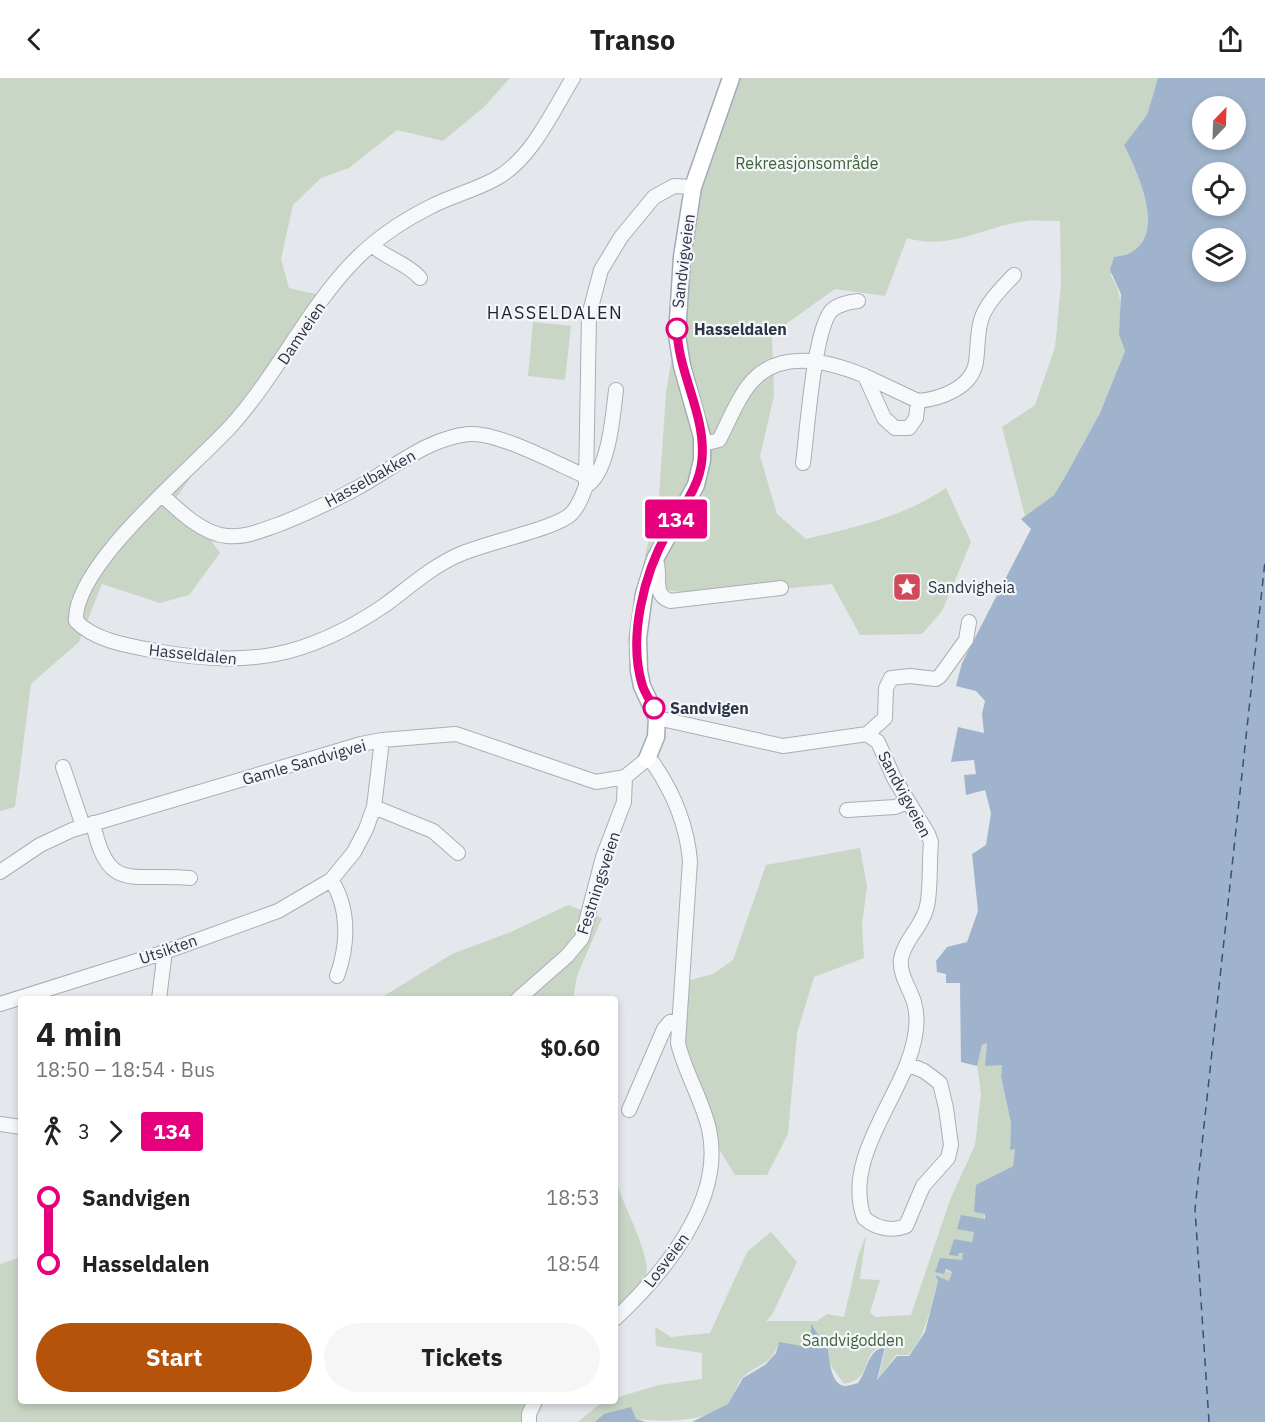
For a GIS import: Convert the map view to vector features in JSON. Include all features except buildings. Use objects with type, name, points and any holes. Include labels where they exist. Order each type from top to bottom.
[{"type":"main road","name":"Sandvigveien","points":[[657,718],[642,686],[638,656],[644,594],[655,560],[696,485],[703,444],[682,366],[676,327],[682,257],[693,187],[731,78]]},
{"type":"main road","points":[[647,759],[656,737],[657,718]]},
{"type":"street","name":"Damveien","points":[[83,629],[76,621],[75,613],[92,578],[119,537],[243,411],[269,380],[331,289],[355,260],[372,245],[430,207],[497,178],[520,159],[573,78]]},
{"type":"street","name":"Hasseldalen","points":[[83,629],[139,648],[199,657],[250,659],[292,651],[340,632],[453,557],[471,548],[549,526],[570,515],[580,501],[586,481],[589,315],[601,270],[621,237],[654,197],[674,186],[693,187]]},
{"type":"street","points":[[372,245],[382,255],[412,269],[420,278]]},
{"type":"street","points":[[703,444],[719,440],[748,387],[762,372],[782,362],[817,362],[844,367],[918,400],[933,400],[950,393],[973,373],[981,318],[995,296],[1014,275]]},
{"type":"street","points":[[803,463],[820,337],[833,309],[858,302]]},
{"type":"street","points":[[865,376],[884,418],[895,428],[909,428],[916,418],[918,400]]},
{"type":"street","points":[[586,481],[592,482],[603,461],[611,428],[616,390]]},
{"type":"street","name":"Hasselbakken","points":[[162,495],[176,509],[209,531],[226,536],[249,536],[354,490],[426,447],[448,438],[472,434],[497,438],[586,481]]},
{"type":"street","points":[[655,560],[658,564],[658,590],[664,599],[670,601],[781,588]]},
{"type":"street","points":[[867,734],[885,718],[886,688],[891,678],[910,676],[936,679],[966,640],[969,622]]},
{"type":"street","name":"Sandvigveien","points":[[657,718],[783,746],[867,734],[878,742],[931,843],[928,905],[921,924],[901,959],[902,972],[915,1002],[918,1020],[907,1064],[869,1146],[860,1183],[860,1207],[864,1218],[883,1228],[896,1230],[906,1226],[923,1186],[948,1158],[951,1145],[940,1083],[924,1071],[907,1064]]},
{"type":"street","name":"Gamle Sandvigvei","points":[[0,872],[40,845],[88,824],[361,744],[382,740],[456,734],[596,782],[625,777]]},
{"type":"street","name":"Utsikten","points":[[25,996],[162,953],[278,911],[331,880],[354,852],[374,807],[382,740]]},
{"type":"street","points":[[625,777],[647,759]]},
{"type":"street","name":"Losveien","points":[[618,1316],[635,1300],[684,1239],[696,1216],[707,1181],[710,1157],[708,1129],[698,1097],[685,1070],[678,1043],[690,861],[688,838],[683,819],[661,774],[647,759]]},
{"type":"street","points":[[63,767],[100,855],[113,870],[121,874],[146,877],[190,878]]},
{"type":"street","name":"Festningsveien","points":[[521,996],[567,956],[582,938],[603,857],[624,802],[625,777]]},
{"type":"street","points":[[847,810],[895,807],[908,802]]},
{"type":"street","points":[[374,807],[433,831],[458,853]]},
{"type":"street","points":[[331,880],[343,904],[345,921],[344,947],[337,976]]},
{"type":"street","points":[[159,996],[164,959],[162,953]]},
{"type":"street","name":"Utsikten","points":[[0,1004],[18,998]]},
{"type":"street","points":[[629,1110],[664,1029],[670,1022],[678,1020]]},
{"type":"street","points":[[0,1124],[18,1127]]},
{"type":"street","points":[[529,1422],[529,1414],[534,1404]]},
{"type":"green space","points":[[0,78],[510,78],[484,107],[443,141],[397,130],[349,168],[321,178],[293,205],[281,259],[289,288],[319,295],[174,501],[206,533],[220,553],[189,595],[160,603],[102,584],[79,642],[31,684],[15,807],[0,811]]},
{"type":"green space","name":"Rekreasjonsområde","points":[[723,78],[1158,78],[1147,115],[1124,145],[1141,184],[1148,215],[1143,241],[1133,251],[1114,257],[1111,276],[1121,304],[1121,331],[1125,351],[1100,413],[1054,495],[1025,516],[1002,427],[1035,405],[1055,347],[1061,285],[1060,221],[1027,221],[939,242],[907,238],[885,296],[835,289],[772,334],[774,396],[760,456],[777,514],[806,539],[896,514],[946,488],[971,542],[942,611],[922,634],[860,635],[832,584],[712,596],[665,590],[645,556],[659,497],[666,393],[676,332],[678,272]]},
{"type":"green space","points":[[533,322],[571,326],[565,380],[528,376]]},
{"type":"green space","points":[[860,848],[867,886],[862,925],[864,958],[814,977],[797,1033],[788,1134],[767,1175],[735,1175],[716,1144],[680,1041],[687,981],[713,974],[733,960],[766,865]]},
{"type":"green space","points":[[568,905],[602,918],[577,976],[574,996],[384,996],[452,954],[511,932]]},
{"type":"green space","name":"Sandvigodden","points":[[987,1043],[1002,1065],[1001,1077],[1011,1123],[1010,1149],[1015,1149],[1013,1167],[989,1181],[984,1219],[961,1216],[974,1232],[972,1242],[955,1239],[959,1253],[964,1253],[962,1261],[940,1261],[936,1269],[952,1272],[949,1281],[935,1276],[938,1281],[927,1320],[920,1339],[908,1355],[896,1355],[878,1379],[886,1346],[877,1349],[872,1353],[860,1376],[844,1384],[829,1363],[828,1337],[819,1336],[811,1325],[811,1340],[802,1346],[778,1344],[767,1361],[742,1378],[729,1403],[710,1414],[685,1419],[646,1420],[636,1419],[631,1408],[595,1422],[578,1422],[600,1404],[618,1404],[618,1397],[659,1385],[702,1379],[702,1353],[656,1346],[655,1327],[671,1337],[710,1333],[747,1252],[771,1232],[797,1262],[772,1315],[766,1321],[817,1321],[827,1314],[844,1317],[858,1256],[866,1235],[860,1279],[880,1280],[870,1312],[875,1317],[911,1315],[950,1200],[975,1145],[981,1094],[977,1064],[982,1045]]},
{"type":"green space","points":[[618,1187],[647,1266],[641,1283],[618,1310]]},
{"type":"green space","points":[[18,1258],[18,1404],[543,1404],[534,1422],[0,1422],[0,1264]]},
{"type":"water","points":[[1158,78],[1265,78],[1265,1422],[692,1422],[728,1404],[743,1378],[765,1365],[776,1353],[779,1342],[802,1346],[811,1340],[811,1324],[819,1336],[828,1337],[832,1372],[835,1379],[844,1386],[858,1383],[871,1356],[879,1349],[885,1347],[877,1380],[897,1356],[909,1356],[925,1332],[938,1281],[935,1275],[949,1281],[952,1272],[946,1269],[944,1274],[935,1272],[940,1258],[962,1260],[963,1253],[959,1253],[958,1256],[949,1255],[954,1239],[972,1242],[974,1232],[957,1229],[961,1215],[985,1219],[985,1214],[974,1212],[976,1185],[1013,1166],[1015,1149],[1010,1150],[1011,1123],[1001,1077],[1002,1065],[985,1066],[987,1043],[982,1045],[977,1066],[961,1062],[960,983],[946,983],[946,974],[937,972],[936,961],[947,947],[967,942],[978,911],[972,854],[986,845],[991,813],[985,790],[966,795],[964,775],[976,774],[974,760],[951,762],[958,727],[984,733],[982,714],[985,701],[976,691],[956,686],[962,663],[1031,529],[1021,519],[1054,495],[1100,413],[1125,351],[1119,334],[1121,294],[1110,270],[1114,257],[1133,251],[1143,241],[1148,215],[1141,184],[1124,145],[1147,115]]},
{"type":"water","points":[[631,1407],[636,1419],[646,1422],[595,1422],[604,1414]]},
{"type":"ferry route","points":[[1209,1422],[1195,1209],[1265,561]]},
{"type":"bus line","name":"134","points":[[654,708],[642,686],[639,671],[639,622],[644,594],[666,534],[696,485],[703,444],[682,366],[677,329]]},
{"type":"place","name":"Hasseldalen","points":[[677,329]]},
{"type":"place","name":"Sandvigheia","points":[[907,587]]},
{"type":"place","name":"Sandvigen","points":[[654,708]]},
{"type":"district","name":"HASSELDALEN","points":[[555,312]]}]
